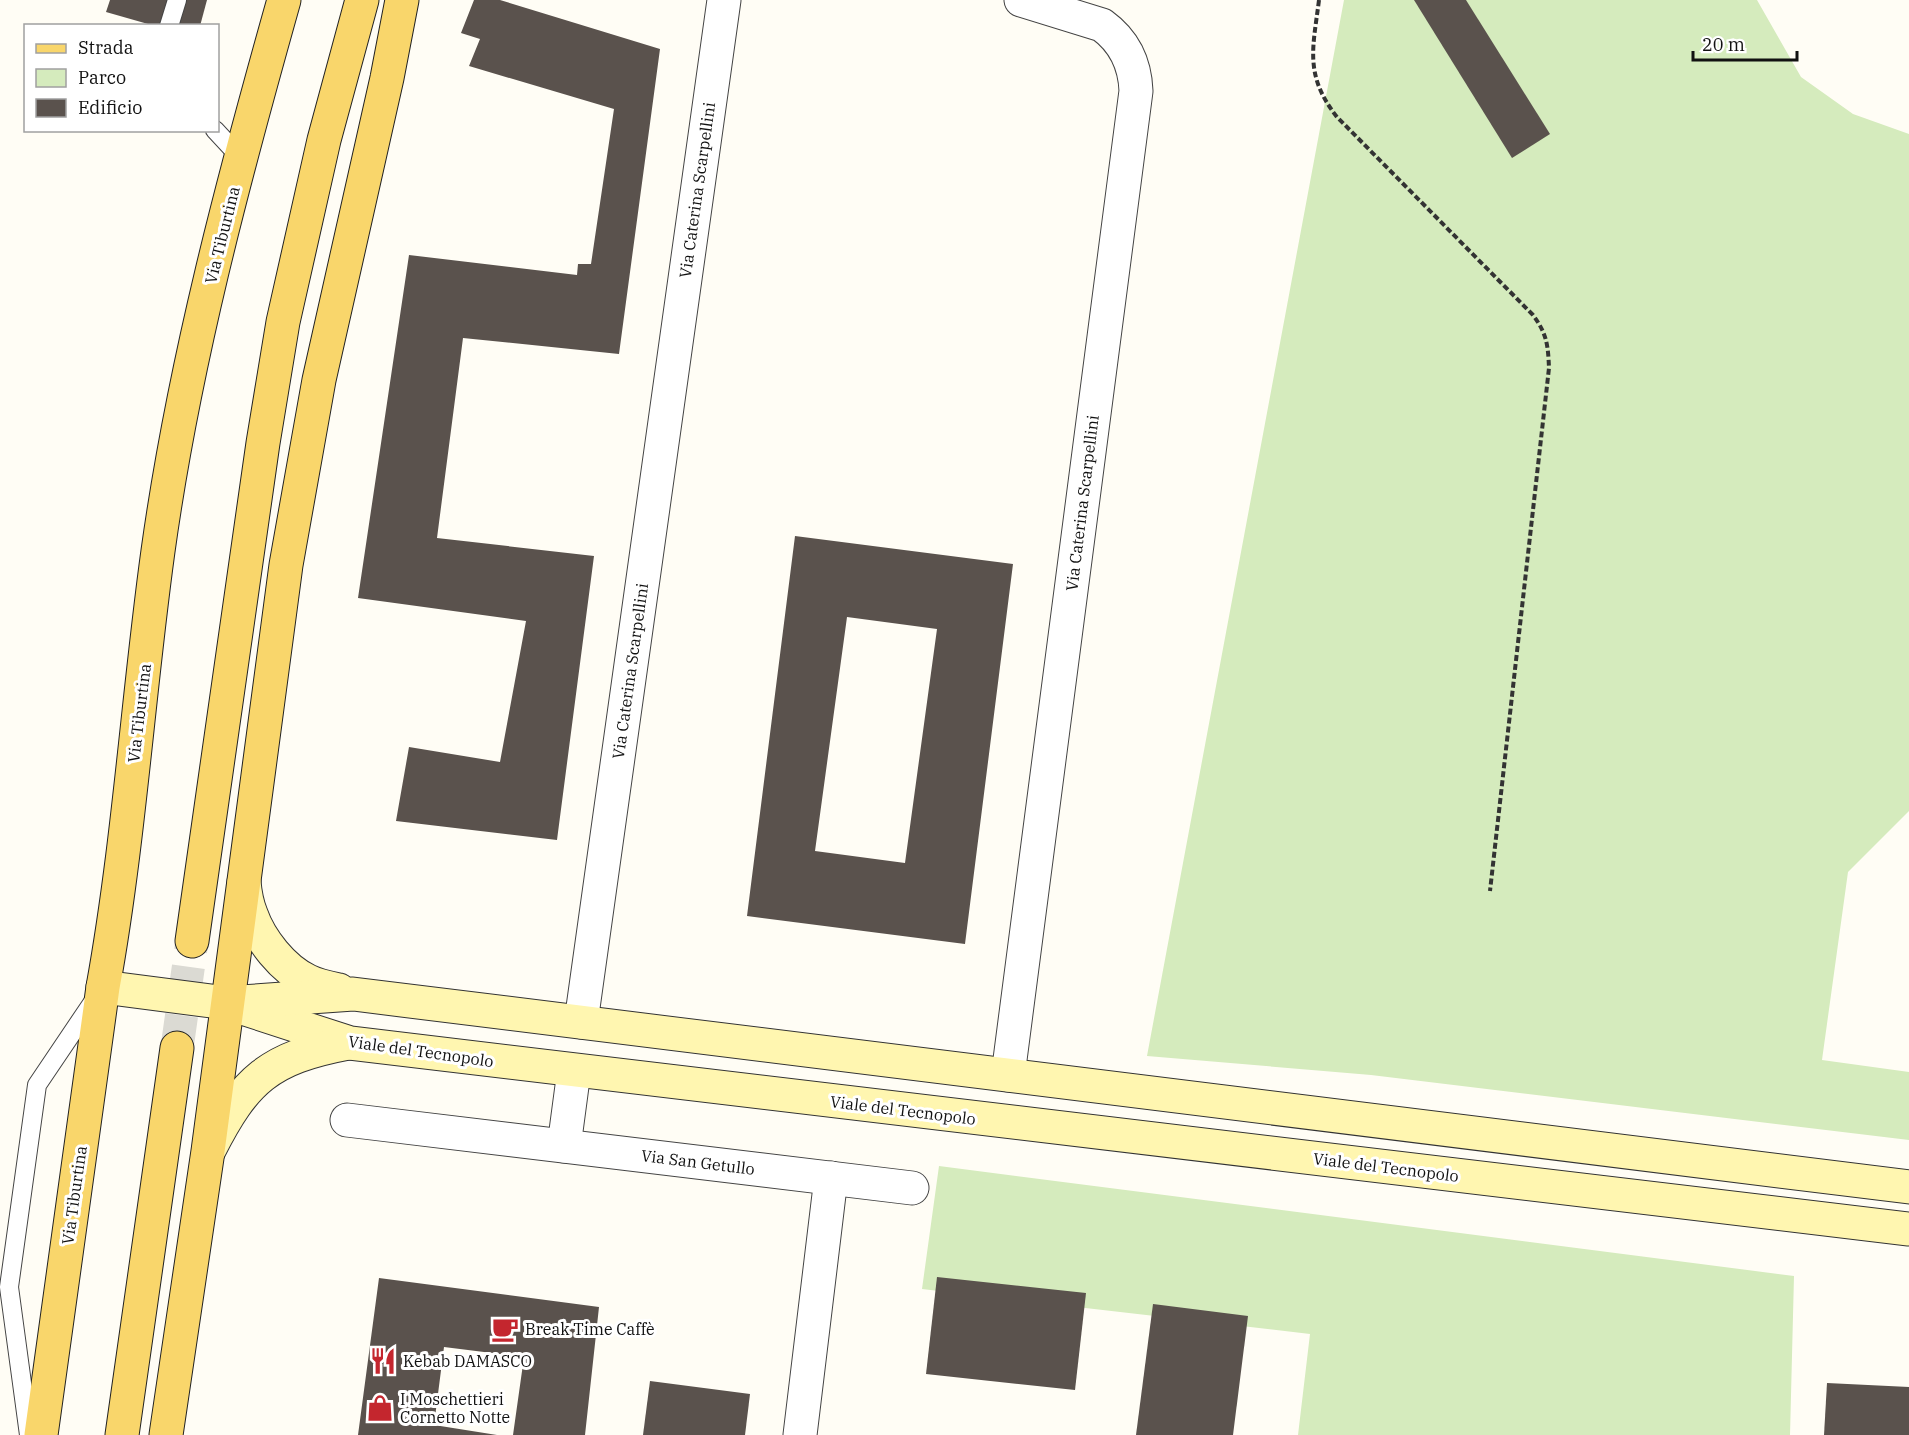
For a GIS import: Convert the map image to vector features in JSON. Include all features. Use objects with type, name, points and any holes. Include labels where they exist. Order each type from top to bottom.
[{"type":"main road","name":"Via Tiburtina","points":[[41,1435],[103,987],[115,920],[158,551],[176,442],[213,269],[284,0]]},
{"type":"main road","points":[[192,941],[283,322],[324,140],[362,0]]},
{"type":"main road","points":[[166,1435],[208,1151],[283,583],[328,337],[392,54],[402,0]]},
{"type":"main road","points":[[243,882],[250,913],[257,929],[286,965],[308,981],[353,994],[1909,1187]]},
{"type":"main road","points":[[103,987],[227,1004],[353,994]]},
{"type":"main road","name":"Viale del Tecnopolo","points":[[227,1004],[350,1043],[1909,1229]]},
{"type":"main road","points":[[208,1151],[234,1106],[260,1077],[289,1058],[350,1043]]},
{"type":"main road","points":[[122,1435],[177,1048]]},
{"type":"street","name":"Via Caterina Scarpellini","points":[[580,1022],[724,0]]},
{"type":"street","name":"Via Caterina Scarpellini","points":[[1008,1075],[1136,91],[1127,52],[1102,25],[1021,0]]},
{"type":"street","points":[[564,1146],[574,1071]]},
{"type":"street","name":"Via San Getullo","points":[[347,1120],[912,1188]]},
{"type":"street","points":[[800,1435],[831,1178]]},
{"type":"lane","points":[[170,24],[177,0]]},
{"type":"lane","points":[[217,132],[241,158]]},
{"type":"lane","points":[[28,1435],[9,1287],[37,1085],[103,987]]},
{"type":"path","points":[[1319,0],[1313,63],[1316,80],[1325,101],[1337,117],[1533,315],[1545,333],[1547,342],[1549,368],[1490,891]]},
{"type":"green space","points":[[1344,0],[1757,0],[1801,77],[1853,114],[1909,134],[1909,811],[1848,872],[1822,1060],[1909,1072],[1909,1140],[1371,1075],[1147,1056]]},
{"type":"green space","points":[[939,1166],[1794,1276],[1790,1435],[1298,1435],[1310,1334],[922,1289]]},
{"type":"building","points":[[110,0],[207,0],[201,24],[148,24],[106,12]]},
{"type":"building","points":[[474,0],[500,0],[660,49],[619,354],[463,338],[437,538],[594,556],[557,840],[396,821],[409,747],[500,762],[526,621],[358,598],[409,255],[577,275],[578,264],[591,264],[614,109],[469,66],[480,39],[461,33]]},
{"type":"building","points":[[1414,0],[1466,0],[1550,134],[1512,158]]},
{"type":"building","points":[[795,536],[1013,564],[965,944],[747,916]],"holes":[[[847,617],[937,629],[905,863],[815,851]]]},
{"type":"building","points":[[937,1277],[1086,1293],[1075,1390],[926,1374]]},
{"type":"building","points":[[379,1278],[599,1307],[585,1435],[513,1435],[524,1357],[444,1347],[434,1425],[497,1435],[358,1435]]},
{"type":"building","points":[[1153,1304],[1248,1316],[1233,1435],[1136,1435]]},
{"type":"building","points":[[650,1381],[750,1394],[745,1435],[643,1435]]},
{"type":"building","points":[[1827,1383],[1909,1387],[1909,1435],[1824,1435]]},
{"type":"tunnel","points":[[177,1048],[192,941]]},
{"type":"place","name":"Break Time Caffè","points":[[505,1329]]},
{"type":"place","name":"Kebab DAMASCO","points":[[383,1361]]},
{"type":"place","name":"I Moschettieri Cornetto Notte","points":[[380,1408]]}]
